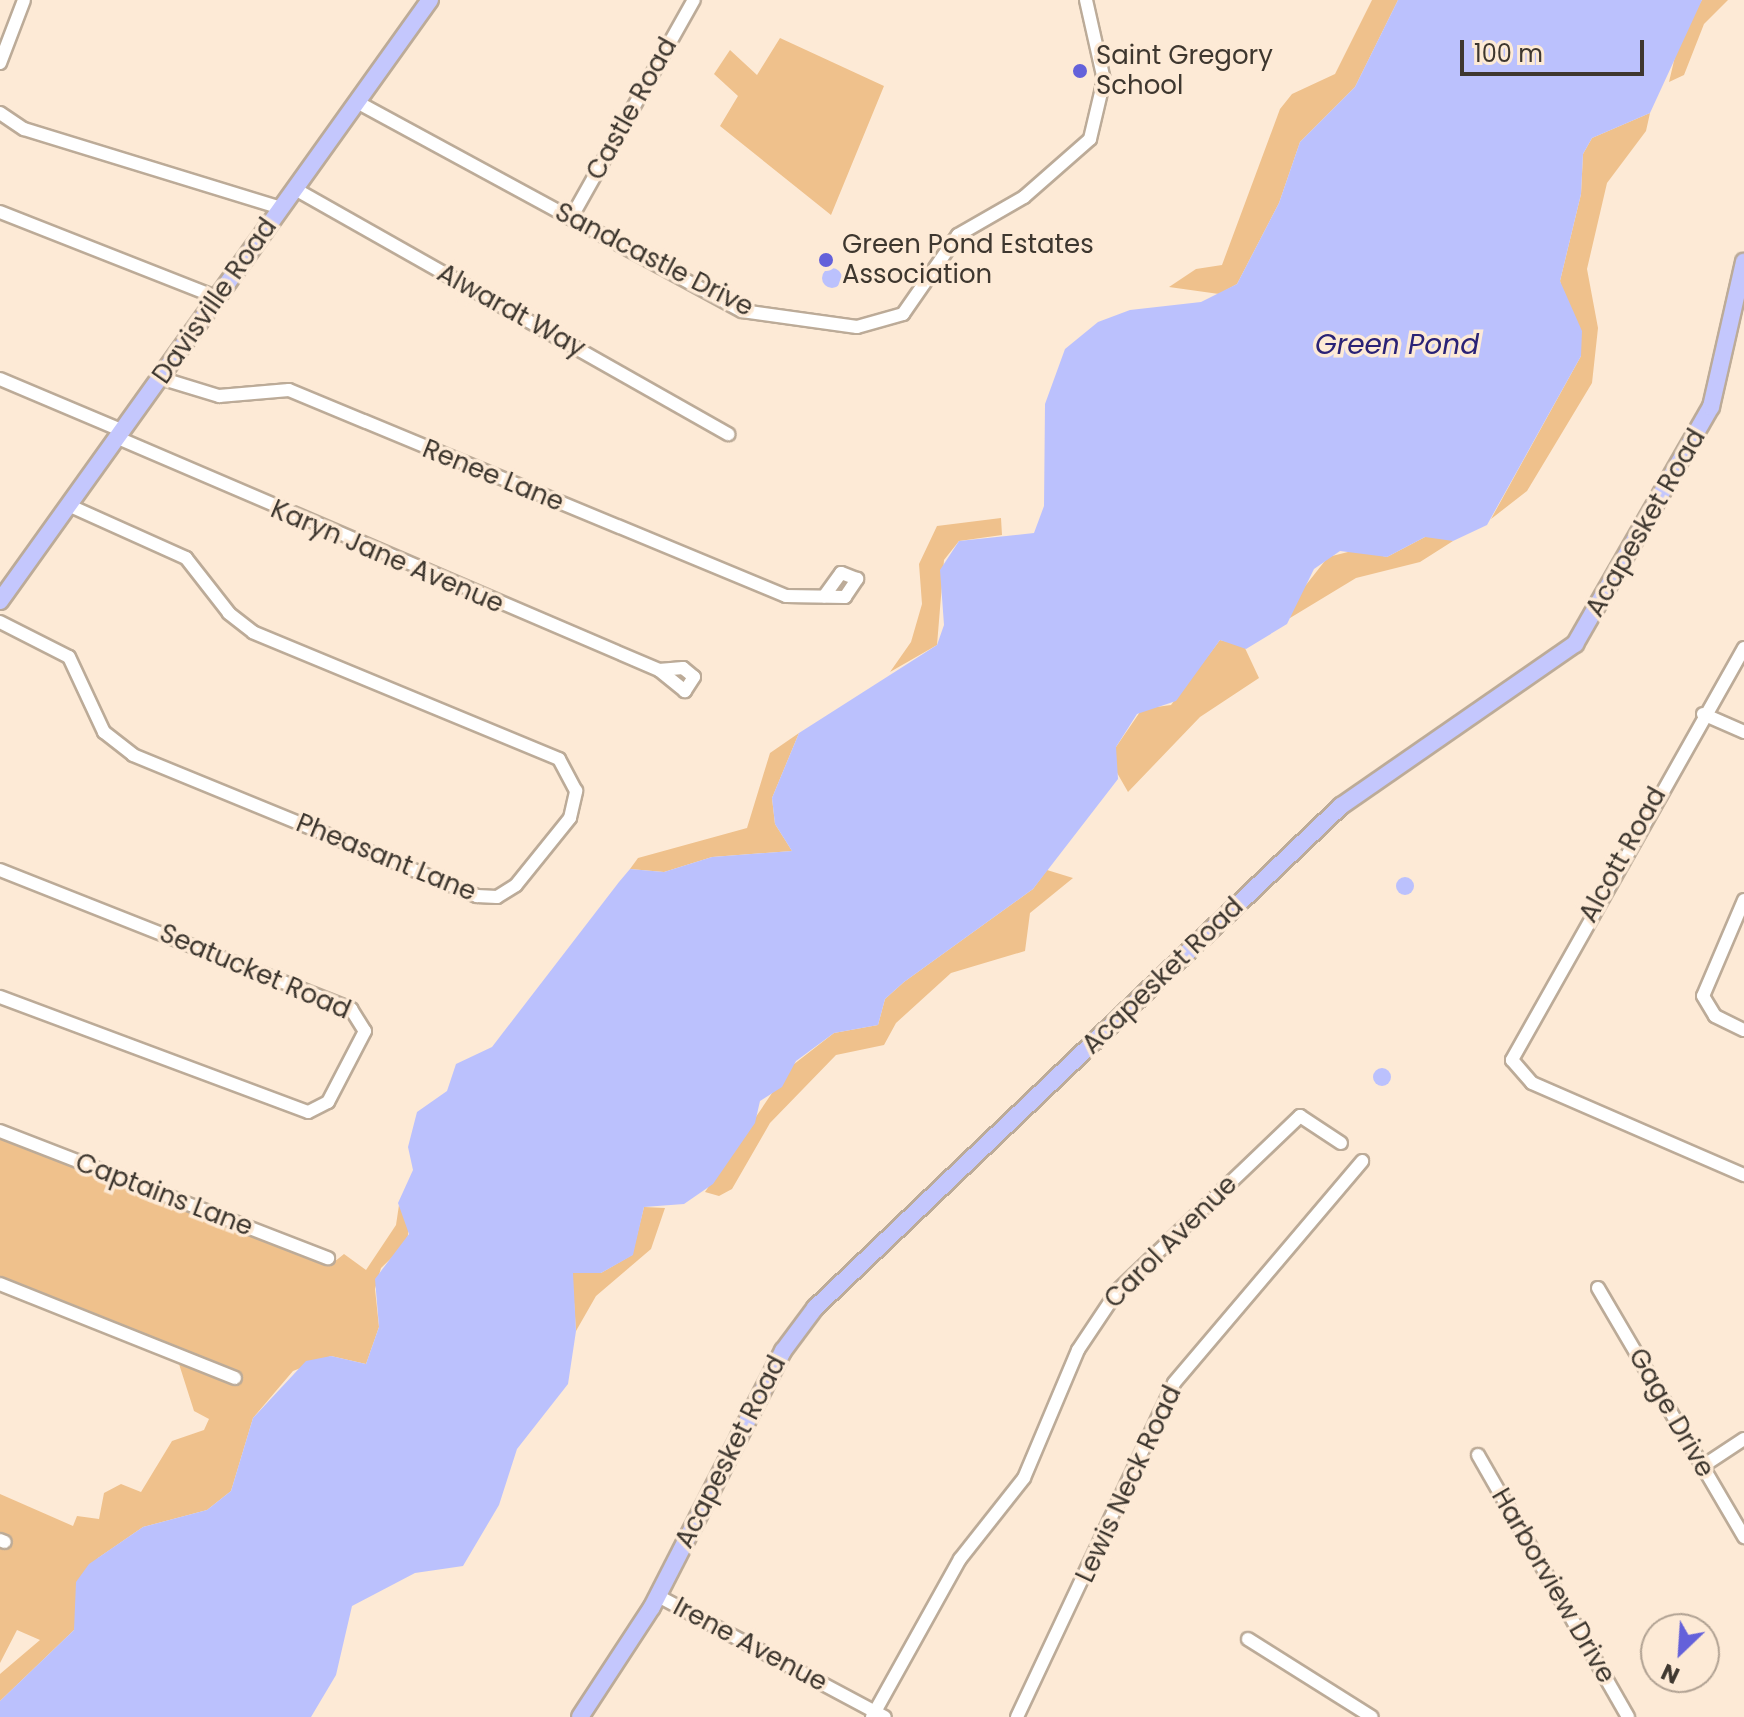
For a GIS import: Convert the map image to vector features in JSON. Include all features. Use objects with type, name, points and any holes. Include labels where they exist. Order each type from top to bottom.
[{"type":"main road","name":"Davisville Road","points":[[0,601],[430,0]]},
{"type":"main road","name":"Acapesket Road","points":[[580,1717],[658,1596],[783,1351],[815,1308],[1341,806],[1575,644],[1711,407],[1744,262]]},
{"type":"street","points":[[0,63],[24,0]]},
{"type":"street","name":"Castle Road","points":[[571,218],[694,0]]},
{"type":"street","name":"Sandcastle Drive","points":[[357,102],[742,311],[857,327],[903,314],[958,235],[1024,197],[1090,139],[1104,80],[1086,0]]},
{"type":"street","points":[[0,113],[24,129],[281,208]]},
{"type":"street","name":"Alwardt Way","points":[[295,189],[728,434]]},
{"type":"street","points":[[0,212],[218,298]]},
{"type":"street","name":"Renee Lane","points":[[160,378],[219,396],[289,390],[786,596],[824,596]]},
{"type":"street","name":"Karyn Jane Avenue","points":[[0,379],[120,435],[659,670]]},
{"type":"street","name":"Pheasant Lane","points":[[0,622],[69,657],[98,723],[121,748],[477,896],[497,897],[516,885],[570,818],[576,791],[559,759],[253,632],[229,613],[186,558],[68,505]]},
{"type":"street","name":"Alcott Road","points":[[1744,648],[1703,714],[1552,981],[1515,1066],[1532,1083],[1744,1175]]},
{"type":"street","points":[[1703,714],[1744,732]]},
{"type":"street","name":"Seatucket Road","points":[[0,870],[351,1009],[365,1031],[328,1102],[308,1112],[0,997]]},
{"type":"street","points":[[1744,900],[1703,996],[1715,1016],[1744,1030]]},
{"type":"street","name":"Carol Avenue","points":[[878,1715],[960,1558],[1024,1478],[1078,1350],[1118,1290],[1300,1116],[1341,1143]]},
{"type":"street","name":"Captains Lane","points":[[0,1131],[328,1258]]},
{"type":"street","name":"Lewis Neck Road","points":[[1017,1717],[1174,1383],[1362,1161]]},
{"type":"street","points":[[0,1284],[235,1378]]},
{"type":"street","name":"Gage Drive","points":[[1598,1288],[1744,1537]]},
{"type":"street","points":[[1703,1466],[1744,1439]]},
{"type":"street","name":"Harborview Drive","points":[[1478,1455],[1628,1717]]},
{"type":"street","name":"Irene Avenue","points":[[658,1596],[878,1715]]},
{"type":"street","points":[[1248,1639],[1372,1717]]},
{"type":"shaded area","points":[[1372,0],[1398,0],[1355,87],[1300,142],[1279,203],[1237,284],[1219,294],[1169,287],[1196,269],[1222,265],[1280,109],[1292,94],[1335,74]]},
{"type":"shaded area","points":[[1702,0],[1728,0],[1704,24],[1684,75],[1669,82],[1681,31]]},
{"type":"shaded area","points":[[780,38],[884,86],[831,215],[720,126],[738,96],[714,74],[730,50],[757,75]]},
{"type":"shaded area","points":[[1650,113],[1646,131],[1607,183],[1587,269],[1598,328],[1592,383],[1527,491],[1491,519],[1581,356],[1560,281],[1581,194],[1583,154],[1592,138]]},
{"type":"shaded area","points":[[1001,518],[1002,535],[959,541],[944,560],[937,645],[890,672],[911,642],[922,604],[919,564],[937,526]]},
{"type":"shaded area","points":[[1444,536],[1453,541],[1420,562],[1356,578],[1290,618],[1291,604],[1328,557],[1356,550],[1387,557],[1425,537]]},
{"type":"shaded area","points":[[1220,640],[1244,646],[1259,678],[1200,717],[1128,792],[1116,771],[1116,747],[1142,709],[1171,705]]},
{"type":"shaded area","points":[[799,733],[772,798],[775,824],[792,851],[712,857],[664,872],[630,869],[638,858],[747,828],[770,753]]},
{"type":"shaded area","points":[[1047,870],[1073,878],[1030,913],[1025,951],[951,973],[896,1023],[884,1045],[836,1055],[770,1123],[732,1189],[719,1196],[705,1192],[789,1068],[834,1033],[878,1025],[885,999],[1033,889]]},
{"type":"shaded area","points":[[0,1137],[329,1266],[344,1254],[366,1270],[396,1225],[399,1205],[409,1226],[407,1243],[381,1268],[375,1289],[379,1327],[366,1364],[331,1356],[293,1371],[253,1418],[231,1491],[207,1510],[143,1527],[98,1558],[74,1630],[0,1701],[0,1674],[40,1640],[17,1630],[0,1663],[0,1494],[73,1526],[77,1516],[99,1519],[104,1493],[121,1484],[141,1492],[172,1441],[204,1430],[209,1419],[194,1411],[179,1364],[231,1383],[239,1376],[0,1279]]},
{"type":"shaded area","points":[[644,1207],[665,1208],[651,1249],[596,1296],[576,1331],[572,1273],[601,1273],[632,1255]]},
{"type":"water","name":"Green Pond","points":[[1398,0],[1702,0],[1650,113],[1592,138],[1583,154],[1581,194],[1560,281],[1582,331],[1581,356],[1487,525],[1453,541],[1425,537],[1387,557],[1340,551],[1314,569],[1287,624],[1246,649],[1220,640],[1176,701],[1137,714],[1116,747],[1118,779],[1033,889],[904,982],[885,999],[878,1025],[834,1033],[796,1061],[782,1087],[760,1101],[755,1123],[713,1184],[684,1204],[644,1207],[633,1255],[601,1273],[573,1273],[576,1331],[568,1384],[517,1449],[499,1505],[463,1566],[415,1573],[352,1606],[336,1675],[311,1717],[0,1717],[0,1701],[74,1630],[76,1582],[89,1564],[143,1527],[207,1510],[231,1491],[253,1418],[306,1361],[331,1356],[366,1364],[379,1327],[375,1279],[409,1234],[398,1203],[413,1170],[408,1147],[417,1112],[447,1091],[456,1064],[492,1047],[630,869],[664,872],[712,857],[792,851],[775,824],[772,798],[799,733],[937,645],[944,625],[940,570],[959,541],[1034,533],[1044,506],[1045,404],[1065,349],[1098,322],[1130,310],[1201,302],[1237,284],[1279,203],[1300,142],[1355,87]]},
{"type":"water","points":[[832,268],[839,271],[842,278],[839,285],[832,288],[825,285],[822,278],[825,271]]},
{"type":"water","points":[[1401,877],[1409,877],[1414,886],[1412,893],[1401,895],[1396,890],[1396,882]]},
{"type":"water","points":[[1382,1068],[1391,1077],[1382,1086],[1373,1077]]},
{"type":"place","name":"Saint Gregory School","points":[[1080,71]]},
{"type":"place","name":"Green Pond Estates Association","points":[[826,260]]}]
